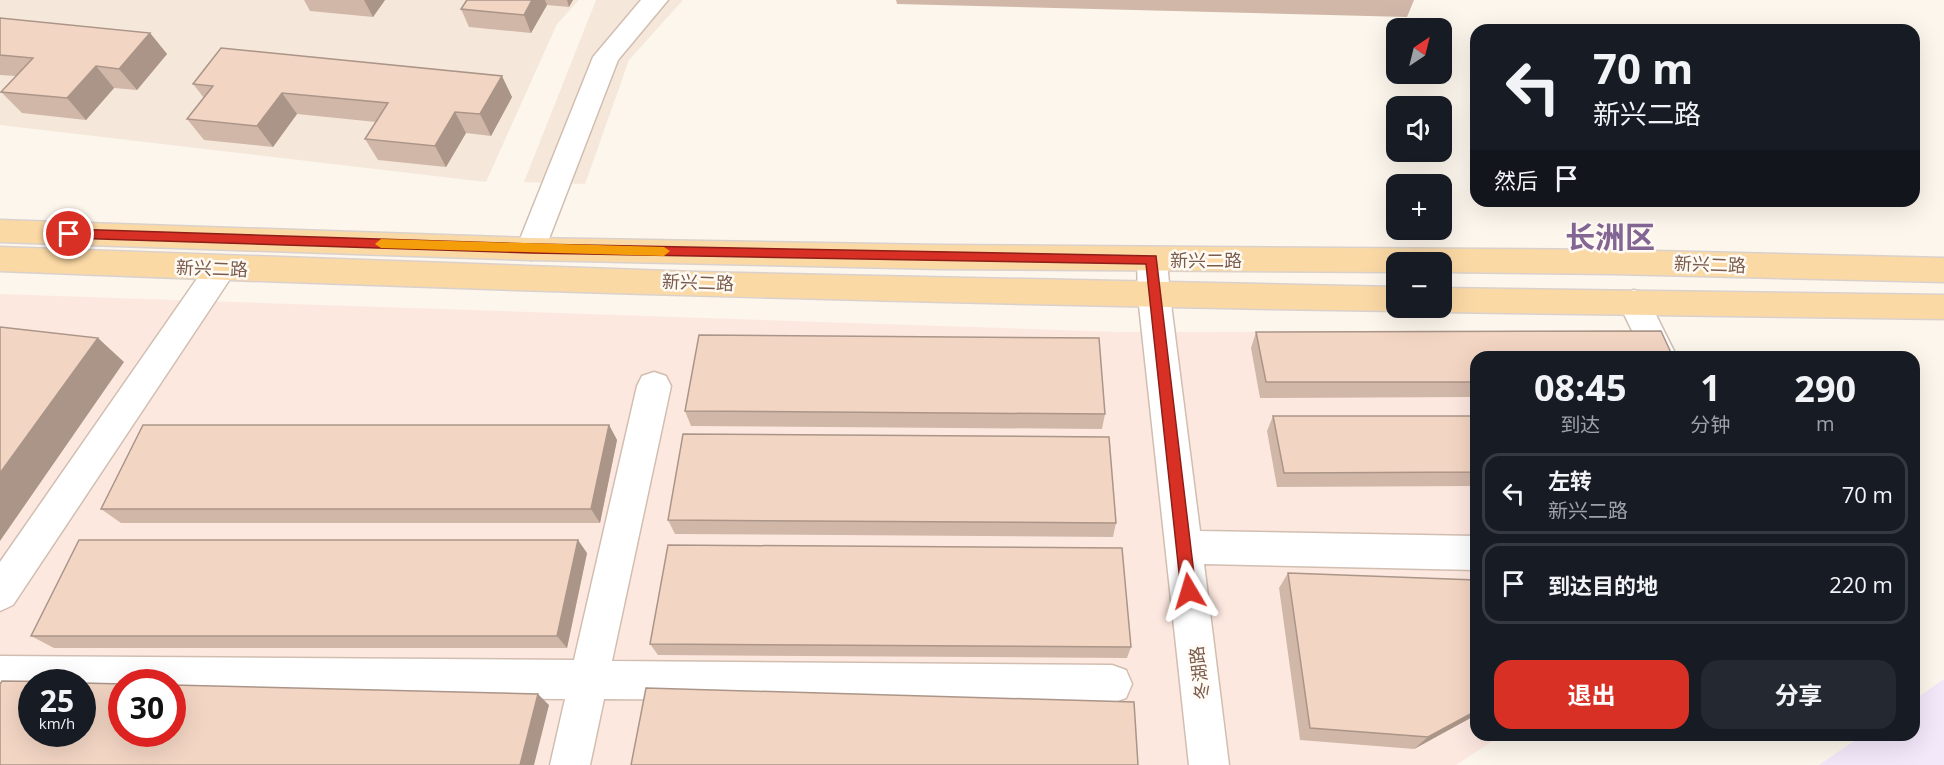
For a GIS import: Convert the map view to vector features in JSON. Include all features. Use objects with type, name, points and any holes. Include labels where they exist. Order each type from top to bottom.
[{"type":"main road","name":"新兴二路","points":[[0,231],[531,249],[1152,260],[1612,262],[1944,270]]},
{"type":"main road","name":"新兴二路","points":[[0,259],[221,268],[1154,296],[1386,299]]},
{"type":"main road","points":[[1452,300],[1944,307]]},
{"type":"street","points":[[531,249],[606,57],[655,0]]},
{"type":"street","name":"冬湖路","points":[[1152,260],[1154,296],[1209,765]]},
{"type":"street","points":[[0,593],[221,268]]},
{"type":"street","points":[[1634,302],[1658,351]]},
{"type":"street","points":[[570,765],[654,386]]},
{"type":"street","points":[[1184,547],[1470,553]]},
{"type":"street","points":[[0,675],[1112,684]]},
{"type":"shaded area","points":[[0,0],[579,0],[557,24],[486,182],[0,125]]},
{"type":"shaded area","points":[[596,0],[683,0],[629,60],[585,184],[524,182]]},
{"type":"shaded area","points":[[0,294],[1119,332],[1662,331],[1519,351],[1470,351],[1470,741],[1493,741],[1456,765],[0,765]]},
{"type":"shaded area","points":[[1944,679],[1944,765],[1819,765],[1854,741],[1920,741],[1920,696]]},
{"type":"building","points":[[467,0],[532,0],[524,15],[461,9]]},
{"type":"building","points":[[0,18],[150,33],[119,69],[96,66],[67,98],[1,92],[33,58],[0,55]]},
{"type":"building","points":[[221,48],[502,76],[480,114],[455,112],[435,146],[365,139],[388,103],[282,93],[257,126],[187,119],[213,86],[193,84]]},
{"type":"building","points":[[0,327],[98,338],[0,473]]},
{"type":"building","points":[[1661,331],[1670,351],[1470,351],[1470,382],[1266,382],[1256,332]]},
{"type":"building","points":[[699,335],[1099,338],[1105,414],[685,411]]},
{"type":"building","points":[[1273,416],[1470,416],[1470,472],[1284,473]]},
{"type":"building","points":[[143,425],[609,425],[591,509],[101,509]]},
{"type":"building","points":[[683,434],[1109,437],[1116,523],[668,520]]},
{"type":"building","points":[[79,540],[578,540],[557,636],[31,636]]},
{"type":"building","points":[[668,545],[1122,548],[1131,647],[650,644]]},
{"type":"building","points":[[1288,573],[1470,580],[1470,714],[1428,737],[1310,728]]},
{"type":"building","points":[[2,681],[18,681],[18,747],[96,747],[96,683],[108,684],[108,747],[186,747],[186,685],[538,694],[520,765],[0,765],[0,684]]},
{"type":"building","points":[[646,688],[1134,702],[1138,765],[631,765]]},
{"type":"slow traffic","points":[[381,244],[664,251]]},
{"type":"district","name":"长洲区","points":[[1610,236]]},
{"type":"route","points":[[69,234],[531,249],[1152,260],[1154,296],[1189,591]]}]
